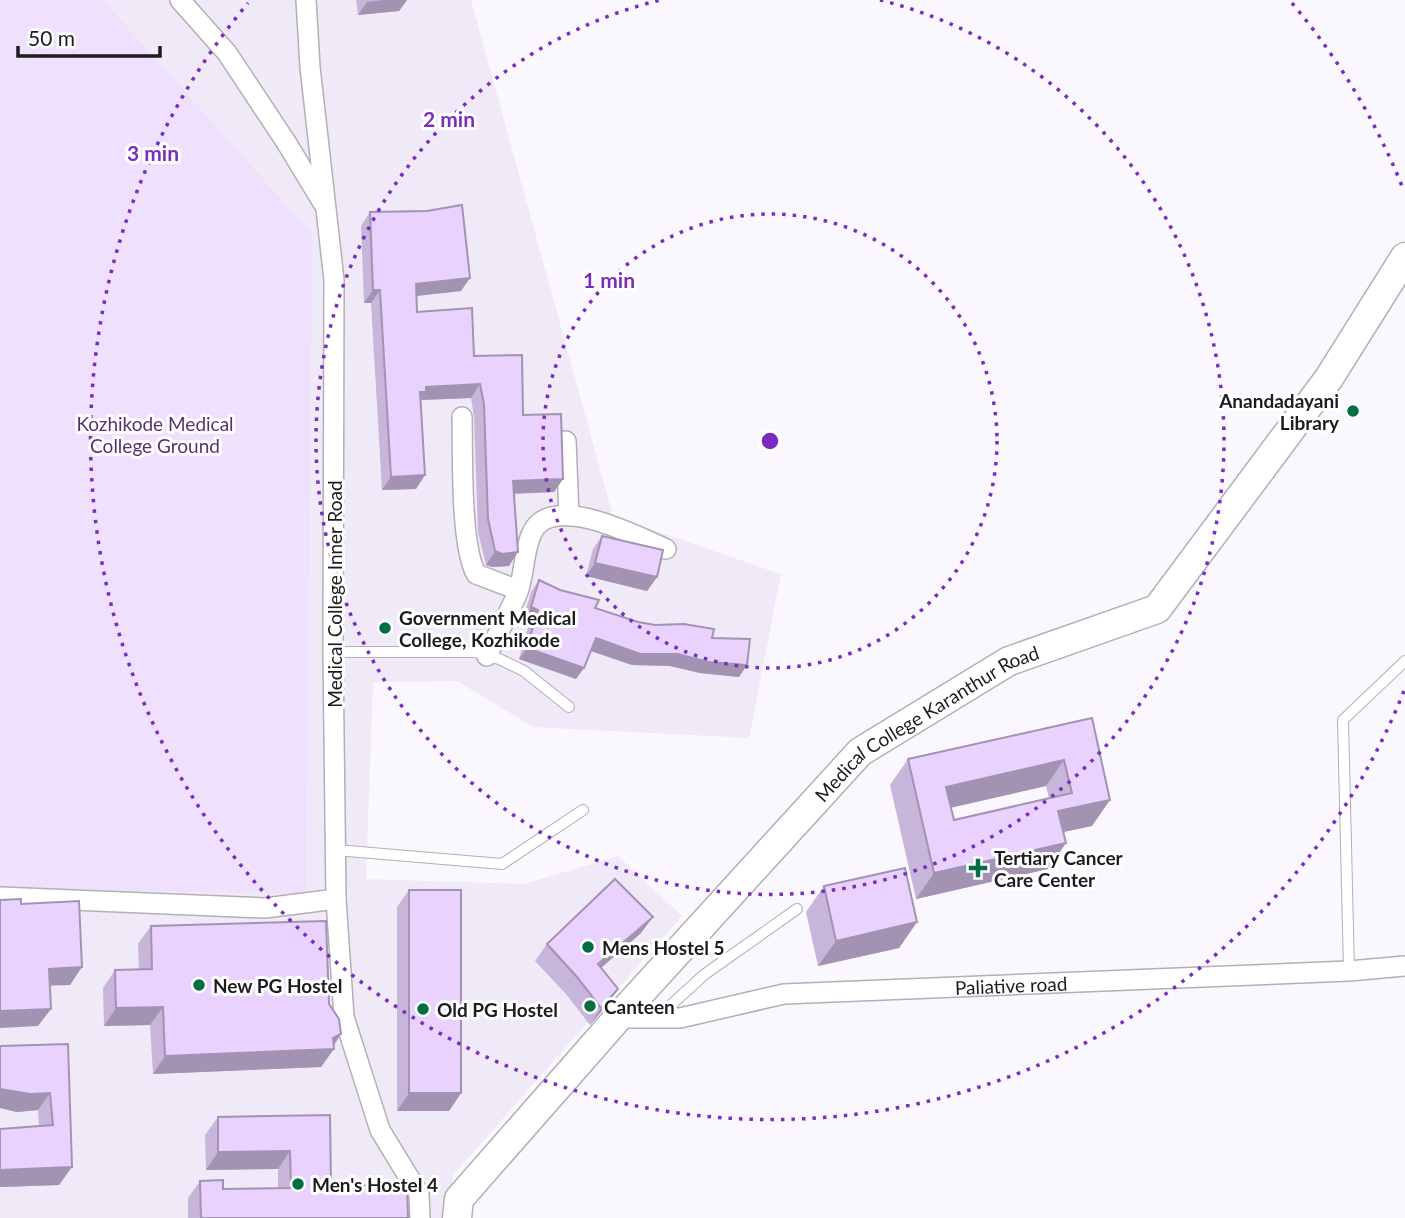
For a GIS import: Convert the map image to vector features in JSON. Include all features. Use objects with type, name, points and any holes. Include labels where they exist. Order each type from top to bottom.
[{"type":"main road","name":"Medical College Karanthur Road","points":[[457,1218],[459,1199],[618,1018],[860,752],[1009,661],[1157,609],[1329,378],[1405,257]]},
{"type":"street","name":"Medical College Inner Road","points":[[180,0],[227,53],[327,210],[334,279],[336,370],[332,652],[336,899],[344,1017],[380,1130],[419,1194],[420,1218]]},
{"type":"street","points":[[306,0],[310,67],[327,210]]},
{"type":"street","points":[[462,417],[470,562],[476,573],[519,590]]},
{"type":"street","points":[[566,441],[569,516]]},
{"type":"street","points":[[487,656],[519,590],[531,534],[540,522],[569,516],[608,524],[666,549]]},
{"type":"street","points":[[0,897],[265,908],[336,899]]},
{"type":"street","name":"Paliative road","points":[[618,1018],[680,1018],[784,994],[1349,971],[1405,966]]},
{"type":"lane","points":[[332,652],[475,652],[524,671],[569,707]]},
{"type":"lane","points":[[1349,971],[1343,720],[1405,660]]},
{"type":"lane","points":[[336,850],[502,864],[583,810]]},
{"type":"lane","points":[[657,1018],[705,974],[797,909]]},
{"type":"shaded area","name":"Government Medical College, Kozhikode","points":[[0,0],[471,0],[613,516],[781,574],[749,738],[533,727],[457,681],[373,682],[366,879],[524,884],[618,856],[682,916],[453,1175],[452,1218],[0,1218]]},
{"type":"green space","name":"Kozhikode Medical College Ground","points":[[0,0],[103,0],[312,234],[306,894],[0,888]]},
{"type":"building","points":[[462,205],[470,278],[416,284],[417,312],[472,308],[474,356],[522,355],[523,415],[561,414],[563,479],[513,481],[518,552],[502,554],[495,551],[488,519],[484,404],[480,384],[426,387],[426,392],[420,392],[425,475],[391,477],[380,290],[373,290],[370,212],[427,211]]},
{"type":"building","points":[[602,536],[663,550],[657,577],[595,563]]},
{"type":"building","points":[[539,580],[560,590],[599,600],[595,608],[638,622],[655,625],[684,624],[714,629],[712,638],[750,639],[747,665],[708,662],[678,654],[640,654],[596,638],[584,668],[527,648],[538,610],[531,607]]},
{"type":"building","points":[[1092,718],[1110,800],[1058,811],[1066,843],[934,873],[908,759]],"holes":[[[1064,760],[1072,793],[954,820],[946,787]]]},
{"type":"building","points":[[905,868],[917,922],[836,941],[824,886]]},
{"type":"building","name":"Mens Hostel 5","points":[[615,879],[653,917],[598,964],[618,989],[601,1008],[547,944]]},
{"type":"building","name":"Old PG Hostel","points":[[409,890],[461,890],[461,1093],[409,1093]]},
{"type":"building","points":[[21,899],[21,904],[79,901],[82,967],[49,969],[51,1009],[0,1011],[0,900]]},
{"type":"building","points":[[326,921],[329,1004],[339,1019],[341,1034],[333,1038],[334,1049],[165,1056],[163,1007],[116,1008],[115,970],[152,969],[151,926]]},
{"type":"building","points":[[68,1044],[72,1167],[0,1170],[0,1129],[53,1125],[50,1093],[30,1094],[0,1089],[0,1046]]},
{"type":"building","points":[[330,1115],[331,1186],[407,1184],[408,1218],[201,1218],[200,1181],[223,1180],[223,1189],[291,1188],[290,1151],[218,1152],[218,1117]]},
{"type":"place","name":"Anandadayani Library","points":[[1353,411]]},
{"type":"place","name":"Government Medical College, Kozhikode","points":[[385,628]]},
{"type":"place","name":"Tertiary Cancer Care Center","points":[[978,868]]},
{"type":"place","name":"Mens Hostel 5","points":[[588,947]]},
{"type":"place","name":"New PG Hostel","points":[[199,985]]},
{"type":"place","name":"Canteen","points":[[590,1006]]},
{"type":"place","name":"Old PG Hostel","points":[[423,1009]]},
{"type":"place","name":"Men's Hostel 4","points":[[298,1184]]}]
